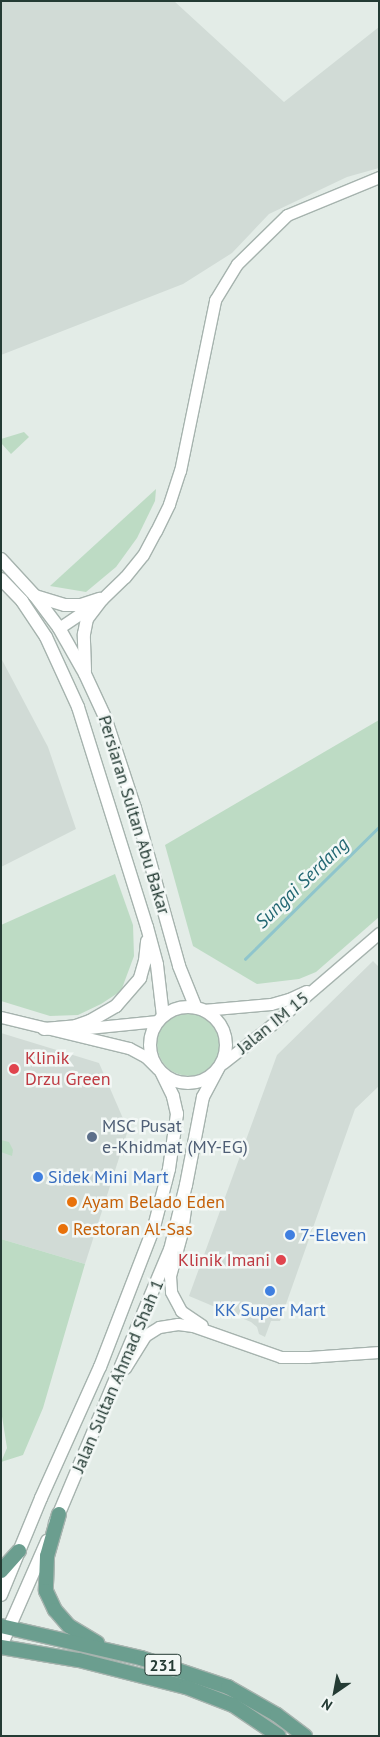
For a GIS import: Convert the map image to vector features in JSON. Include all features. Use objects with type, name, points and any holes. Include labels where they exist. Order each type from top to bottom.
[{"type":"main road","name":"Persiaran Sultan Abu Bakar","points":[[1,559],[36,596],[59,628],[85,674],[105,717],[135,808],[178,966],[199,1009]]},
{"type":"main road","name":"Persiaran Sultan Abu Bakar","points":[[1,579],[22,601],[46,637],[78,707],[147,927],[157,965],[160,1019]]},
{"type":"main road","points":[[36,596],[65,605],[81,605],[102,599]]},
{"type":"main road","points":[[85,674],[84,634],[87,619],[102,599]]},
{"type":"main road","points":[[59,628],[56,641],[62,661],[61,670]]},
{"type":"main road","points":[[44,1029],[76,1026],[90,1021],[110,1011],[127,996],[142,971],[147,927]]},
{"type":"main road","points":[[175,1009],[199,1009],[219,1023],[226,1035],[227,1050],[221,1066],[207,1079],[193,1083],[173,1080],[160,1070],[151,1055],[150,1041],[160,1019],[175,1009]]},
{"type":"main road","name":"Jalan Sultan Ahmad Shah 1","points":[[1,1646],[4,1627],[59,1514],[170,1250],[186,1185],[203,1097],[221,1066]]},
{"type":"main road","name":"Jalan Sultan Ahmad Shah 1","points":[[1,1596],[100,1367],[154,1228],[169,1169],[177,1114],[173,1096],[160,1070]]},
{"type":"main road","points":[[59,1514],[47,1556],[46,1591],[55,1610],[69,1626],[107,1649]]},
{"type":"main road","points":[[1,1571],[19,1551]]},
{"type":"main road","name":"231","points":[[4,1627],[149,1660],[228,1687],[277,1715],[304,1736]]},
{"type":"main road","name":"231","points":[[1,1646],[87,1661],[186,1687],[233,1705],[280,1736]]},
{"type":"street","points":[[59,628],[102,599],[125,577],[143,555],[169,504],[180,472],[208,323],[215,300],[237,264],[287,216],[379,178]]},
{"type":"street","name":"Jalan IM 15","points":[[221,1066],[379,933]]},
{"type":"street","name":"Jalan IM 15","points":[[199,1009],[271,1004],[289,999],[323,982]]},
{"type":"street","points":[[1,1017],[44,1029],[129,1048],[146,1057],[160,1070]]},
{"type":"street","points":[[58,1032],[160,1019]]},
{"type":"street","points":[[186,1185],[184,1219],[170,1276],[171,1292],[181,1311],[217,1334]]},
{"type":"street","points":[[115,1384],[141,1340],[159,1327],[178,1324],[217,1334],[270,1354],[287,1357],[379,1352]]},
{"type":"shaded area","points":[[1,1],[174,1],[284,102],[379,27],[379,168],[347,177],[269,214],[232,253],[183,284],[1,355]]},
{"type":"shaded area","points":[[1,658],[48,747],[76,829],[1,867]]},
{"type":"shaded area","points":[[373,961],[379,967],[379,1086],[355,1109],[280,1321],[271,1321],[265,1337],[259,1334],[257,1327],[251,1322],[189,1296],[277,1055]]},
{"type":"shaded area","points":[[1,1033],[99,1063],[128,1130],[85,1264],[1,1239]]},
{"type":"green space","points":[[24,432],[29,437],[11,454],[1,443],[1,439]]},
{"type":"green space","points":[[156,489],[155,501],[137,538],[116,567],[86,592],[50,586]]},
{"type":"green space","points":[[379,720],[379,917],[316,972],[299,979],[257,984],[193,946],[165,845]]},
{"type":"green space","points":[[115,874],[133,925],[134,956],[121,991],[101,1004],[78,1015],[50,1016],[1,1001],[1,925]]},
{"type":"green space","points":[[189,1012],[207,1018],[215,1026],[221,1044],[215,1062],[207,1070],[189,1076],[171,1070],[163,1062],[157,1044],[163,1026],[171,1018]]},
{"type":"green space","points":[[1,1140],[9,1142],[13,1150],[12,1156],[1,1152]]},
{"type":"green space","points":[[1,1239],[85,1264],[43,1408],[23,1455],[1,1462],[7,1448],[1,1410]]},
{"type":"waterway","name":"Sungai Serdang","points":[[245,959],[379,827]]},
{"type":"place","name":"Klinik Drzu Green","points":[[14,1069]]},
{"type":"place","name":"MSC Pusat e-Khidmat (MY-EG)","points":[[92,1137]]},
{"type":"place","name":"Sidek Mini Mart","points":[[38,1177]]},
{"type":"place","name":"Ayam Belado Eden","points":[[72,1202]]},
{"type":"place","name":"Restoran Al-Sas","points":[[63,1229]]},
{"type":"place","name":"7-Eleven","points":[[290,1235]]},
{"type":"place","name":"Klinik Imani","points":[[281,1260]]},
{"type":"place","name":"KK Super Mart","points":[[270,1291]]}]
